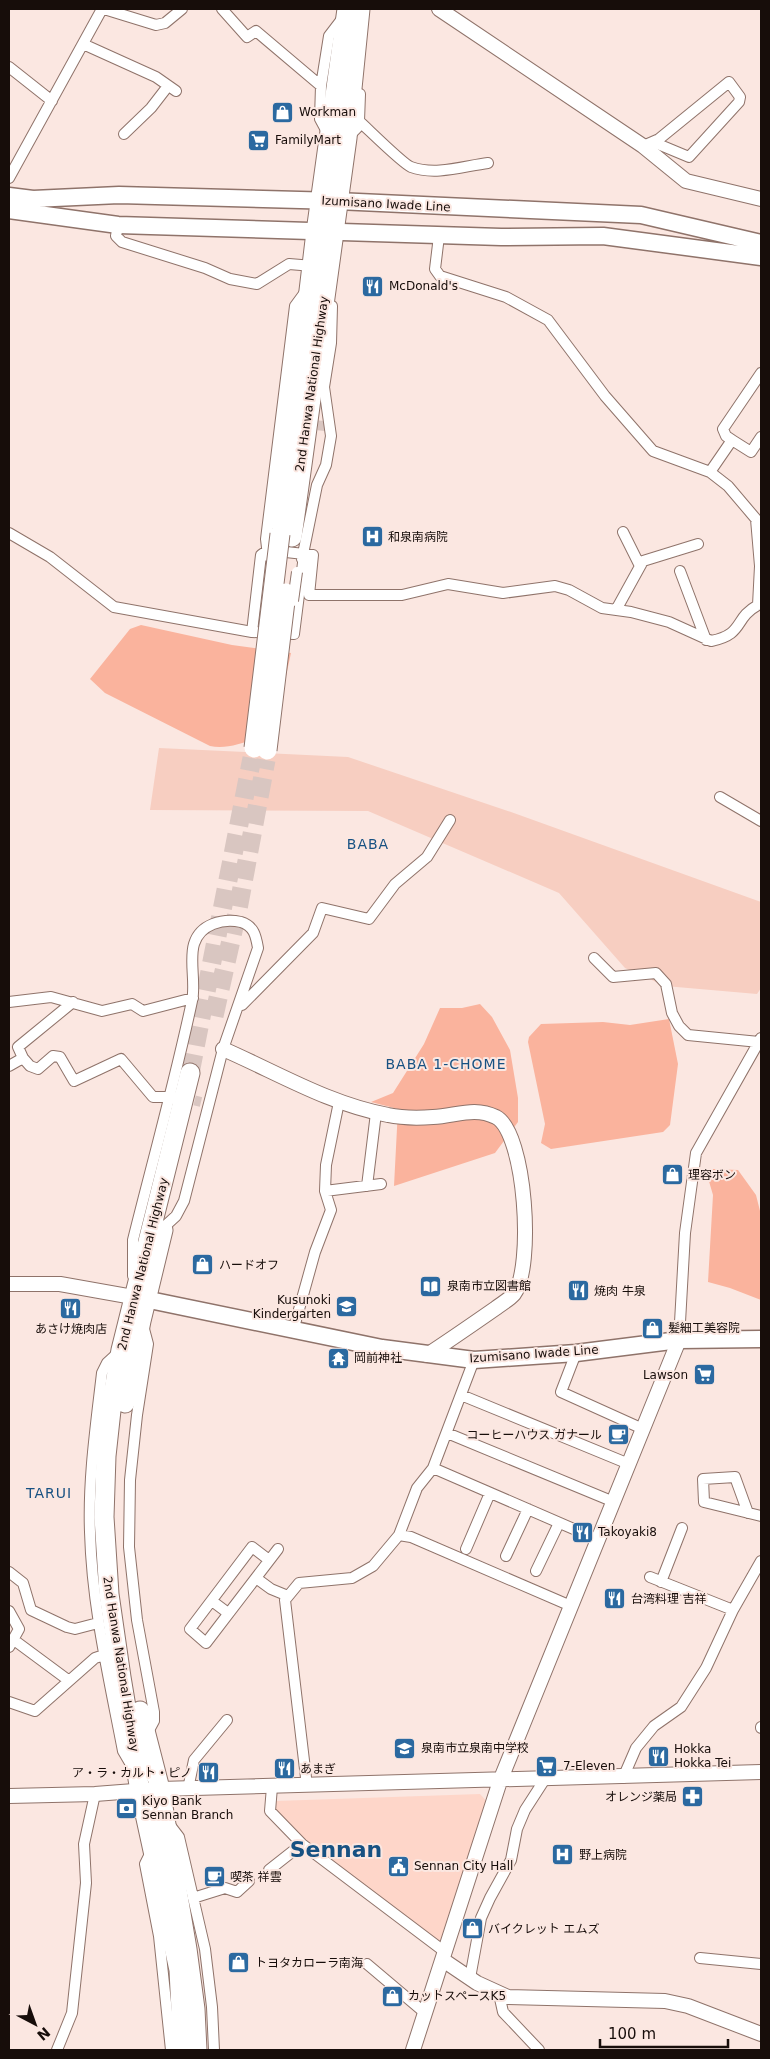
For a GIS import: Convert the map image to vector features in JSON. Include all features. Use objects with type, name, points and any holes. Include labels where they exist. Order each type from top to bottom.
[{"type":"highway","name":"2nd Hanwa National Highway","points":[[260,754],[353,10]]},
{"type":"highway","name":"2nd Hanwa National Highway","points":[[286,536],[311,285],[320,270]]},
{"type":"highway","name":"2nd Hanwa National Highway","points":[[184,2050],[179,1970],[139,1784],[109,1594],[104,1517],[106,1456],[112,1401],[121,1350],[140,1298],[164,1227],[196,1073],[140,1298],[141,1321],[125,1397],[117,1469],[115,1540],[122,1604],[146,1736],[160,1789],[193,1992],[197,2050]]},
{"type":"main road","name":"Izumisano Iwade Line","points":[[9,196],[33,199],[118,195],[329,201],[641,215],[761,243]]},
{"type":"main road","points":[[9,210],[118,225],[439,236],[603,236],[761,257]]},
{"type":"main road","name":"Izumisano Iwade Line","points":[[140,1298],[293,1331],[427,1355],[474,1360],[576,1353],[679,1340],[761,1339]]},
{"type":"street","points":[[9,178],[103,9],[156,25],[165,23],[181,9]]},
{"type":"street","points":[[222,9],[247,37],[256,31],[321,86]]},
{"type":"street","points":[[439,9],[648,144],[686,181],[761,199]]},
{"type":"street","points":[[353,10],[362,49],[359,121],[357,128],[338,137],[320,119],[321,86],[329,36],[353,10]]},
{"type":"street","points":[[83,44],[156,77],[172,88],[124,134]]},
{"type":"street","points":[[9,67],[52,101]]},
{"type":"street","points":[[729,82],[740,97],[739,102],[689,157],[648,144],[729,82]]},
{"type":"street","points":[[359,121],[410,167],[449,170],[460,166],[488,163]]},
{"type":"street","points":[[9,532],[50,557],[114,607],[252,632],[294,634],[304,554],[317,485],[330,449],[324,387],[331,343],[332,314],[320,270],[289,264],[257,284],[230,279],[205,268],[122,242],[116,236],[118,225]]},
{"type":"street","points":[[252,632],[260,556],[268,550],[313,555],[309,595],[402,595],[448,584],[502,593],[555,586],[569,590],[602,608],[669,622],[706,640],[720,639],[732,634],[738,628],[746,611],[760,605],[759,516],[728,486],[710,472],[653,451],[605,396],[548,320],[506,297],[440,276],[435,269],[439,236]]},
{"type":"street","points":[[265,715],[256,675],[268,565],[266,539],[285,423],[295,306],[311,285]]},
{"type":"street","points":[[761,373],[723,429],[726,436],[751,452],[761,437]]},
{"type":"street","points":[[710,472],[732,440]]},
{"type":"street","points":[[623,532],[640,566]]},
{"type":"street","points":[[616,610],[644,561],[698,544]]},
{"type":"street","points":[[265,715],[286,656],[297,572],[304,554]]},
{"type":"street","points":[[680,572],[706,640]]},
{"type":"street","points":[[720,797],[761,821]]},
{"type":"street","points":[[238,1009],[312,933],[322,908],[369,919],[395,884],[427,857],[450,820]]},
{"type":"street","points":[[9,1284],[60,1284],[140,1298],[133,1240],[173,1097],[193,998],[194,944],[203,931],[215,922],[232,920],[247,924],[255,932],[258,948],[205,1104],[184,1201],[176,1216],[164,1227]]},
{"type":"street","points":[[413,2050],[500,1781],[679,1340],[684,1233],[696,1153],[760,1040],[688,1035],[679,1026],[672,1013],[666,984],[656,973],[613,977],[594,958]]},
{"type":"street","points":[[9,1002],[51,997],[102,1011],[132,1004],[143,1011],[193,998]]},
{"type":"street","points":[[73,1002],[18,1047],[23,1058],[30,1066],[38,1069],[53,1056],[60,1057],[74,1082],[122,1059],[153,1097],[173,1097]]},
{"type":"street","points":[[223,1049],[283,1075],[322,1096],[376,1113],[391,1116],[434,1117],[474,1110],[499,1119],[507,1128],[514,1148],[524,1191],[526,1244],[523,1272],[514,1294],[427,1355]]},
{"type":"street","points":[[9,1066],[23,1058]]},
{"type":"street","points":[[293,1331],[315,1252],[331,1210],[325,1191],[326,1165],[339,1102]]},
{"type":"street","points":[[366,1186],[376,1113]]},
{"type":"street","points":[[325,1191],[381,1184]]},
{"type":"street","points":[[121,1350],[107,1363],[102,1373],[94,1444],[90,1532],[98,1622],[104,1655],[123,1751],[139,1784]]},
{"type":"street","points":[[576,1353],[561,1392],[643,1429]]},
{"type":"street","points":[[307,1786],[285,1600],[299,1584],[352,1578],[373,1566],[399,1535],[417,1488],[433,1468],[474,1360]]},
{"type":"street","points":[[461,1395],[629,1464]]},
{"type":"street","points":[[447,1434],[614,1502]]},
{"type":"street","points":[[433,1468],[599,1540]]},
{"type":"street","points":[[748,1513],[735,1477],[703,1479],[704,1502],[748,1513],[761,1516]]},
{"type":"street","points":[[466,1549],[490,1493]]},
{"type":"street","points":[[506,1556],[528,1509]]},
{"type":"street","points":[[536,1571],[559,1523]]},
{"type":"street","points":[[661,1582],[682,1528]]},
{"type":"street","points":[[399,1535],[412,1537],[571,1606]]},
{"type":"street","points":[[269,1560],[252,1547],[190,1629],[206,1642],[278,1549]]},
{"type":"street","points":[[624,1778],[636,1748],[654,1726],[682,1707],[706,1668],[733,1610],[761,1561]]},
{"type":"street","points":[[9,1572],[23,1583],[31,1610],[75,1629],[98,1622]]},
{"type":"street","points":[[650,1577],[733,1610]]},
{"type":"street","points":[[256,1578],[271,1589],[288,1596]]},
{"type":"street","points":[[212,1600],[228,1613]]},
{"type":"street","points":[[9,1611],[18,1625],[18,1633],[11,1644],[68,1680]]},
{"type":"street","points":[[9,1702],[35,1711],[95,1658],[104,1655]]},
{"type":"street","points":[[188,1789],[194,1760],[227,1720]]},
{"type":"street","points":[[9,1796],[95,1794],[139,1784],[160,1789],[188,1789],[624,1778],[761,1772]]},
{"type":"street","points":[[470,1978],[481,1918],[511,1860],[517,1829],[525,1810],[544,1779]]},
{"type":"street","points":[[272,1787],[270,1811],[302,1844],[470,1978],[499,1994],[518,1998],[665,2001],[688,2006],[761,2034]]},
{"type":"street","points":[[57,2050],[72,2013],[86,1883],[84,1844],[95,1794]]},
{"type":"street","points":[[165,1820],[179,1837],[205,1949],[212,2007],[214,2050]]},
{"type":"street","points":[[269,1870],[302,1844]]},
{"type":"street","points":[[152,1849],[145,1864],[159,1936],[171,2050]]},
{"type":"street","points":[[193,1898],[225,1888],[237,1892],[249,1881]]},
{"type":"street","points":[[700,1958],[761,1964]]},
{"type":"street","points":[[367,1964],[425,2013]]},
{"type":"street","points":[[499,1994],[503,2012],[539,2050]]},
{"type":"shaded area","points":[[141,625],[232,645],[291,653],[274,731],[226,747],[210,746],[105,693],[90,679],[130,629]]},
{"type":"shaded area","points":[[159,748],[348,757],[511,812],[761,902],[761,988],[757,994],[665,986],[625,968],[559,893],[368,811],[150,810]]},
{"type":"shaded area","points":[[480,1004],[492,1017],[510,1050],[518,1098],[518,1122],[495,1153],[394,1186],[398,1109],[371,1102],[393,1093],[424,1044],[440,1008],[462,1008]]},
{"type":"shaded area","points":[[669,1019],[678,1064],[670,1125],[663,1132],[551,1149],[541,1143],[545,1124],[528,1042],[529,1037],[541,1024],[603,1022],[630,1025]]},
{"type":"shaded area","points":[[713,1169],[738,1170],[756,1195],[761,1215],[761,1300],[708,1282],[713,1195],[708,1178]]},
{"type":"shaded area","name":"Sennan City Hall","points":[[480,1794],[488,1803],[439,1945],[311,1852],[273,1811],[276,1801]]},
{"type":"tunnel","points":[[303,424],[325,426]]},
{"type":"tunnel","points":[[190,1073],[252,758]]},
{"type":"tunnel","points":[[214,1016],[238,909],[266,760]]},
{"type":"tunnel","points":[[180,1097],[201,1102]]},
{"type":"place","name":"Workman","points":[[283,112]]},
{"type":"place","name":"FamilyMart","points":[[259,140]]},
{"type":"place","name":"McDonald's","points":[[373,286]]},
{"type":"place","name":"和泉南病院","points":[[372,537]]},
{"type":"place","name":"理容ボン","points":[[672,1175]]},
{"type":"place","name":"ハードオフ","points":[[203,1265]]},
{"type":"place","name":"泉南市立図書館","points":[[431,1286]]},
{"type":"place","name":"焼肉 牛泉","points":[[578,1291]]},
{"type":"place","name":"Kusunoki Kindergarten","points":[[347,1307]]},
{"type":"place","name":"あさけ焼肉店","points":[[71,1308]]},
{"type":"place","name":"髪細工美容院","points":[[652,1328]]},
{"type":"place","name":"岡前神社","points":[[338,1358]]},
{"type":"place","name":"Lawson","points":[[704,1375]]},
{"type":"place","name":"コーヒーハウス ガナール","points":[[618,1435]]},
{"type":"place","name":"Takoyaki8","points":[[582,1532]]},
{"type":"place","name":"台湾料理 吉祥","points":[[615,1599]]},
{"type":"place","name":"泉南市立泉南中学校","points":[[405,1748]]},
{"type":"place","name":"Hokka Hokka Tei","points":[[658,1756]]},
{"type":"place","name":"7-Eleven","points":[[547,1766]]},
{"type":"place","name":"あまぎ","points":[[284,1769]]},
{"type":"place","name":"ア・ラ・カルト・ピノ","points":[[208,1773]]},
{"type":"place","name":"オレンジ薬局","points":[[693,1797]]},
{"type":"place","name":"Kiyo Bank Sennan Branch","points":[[126,1808]]},
{"type":"place","name":"野上病院","points":[[563,1855]]},
{"type":"place","name":"Sennan City Hall","points":[[398,1866]]},
{"type":"place","name":"喫茶 祥雲","points":[[214,1877]]},
{"type":"place","name":"バイクレット エムズ","points":[[472,1929]]},
{"type":"place","name":"トヨタカローラ南海","points":[[239,1963]]},
{"type":"place","name":"カットスペースK5","points":[[392,1996]]},
{"type":"district","name":"BABA","points":[[368,844]]},
{"type":"district","name":"BABA 1-CHOME","points":[[446,1064]]},
{"type":"district","name":"TARUI","points":[[49,1493]]},
{"type":"district","name":"Sennan","points":[[336,1849]]}]
